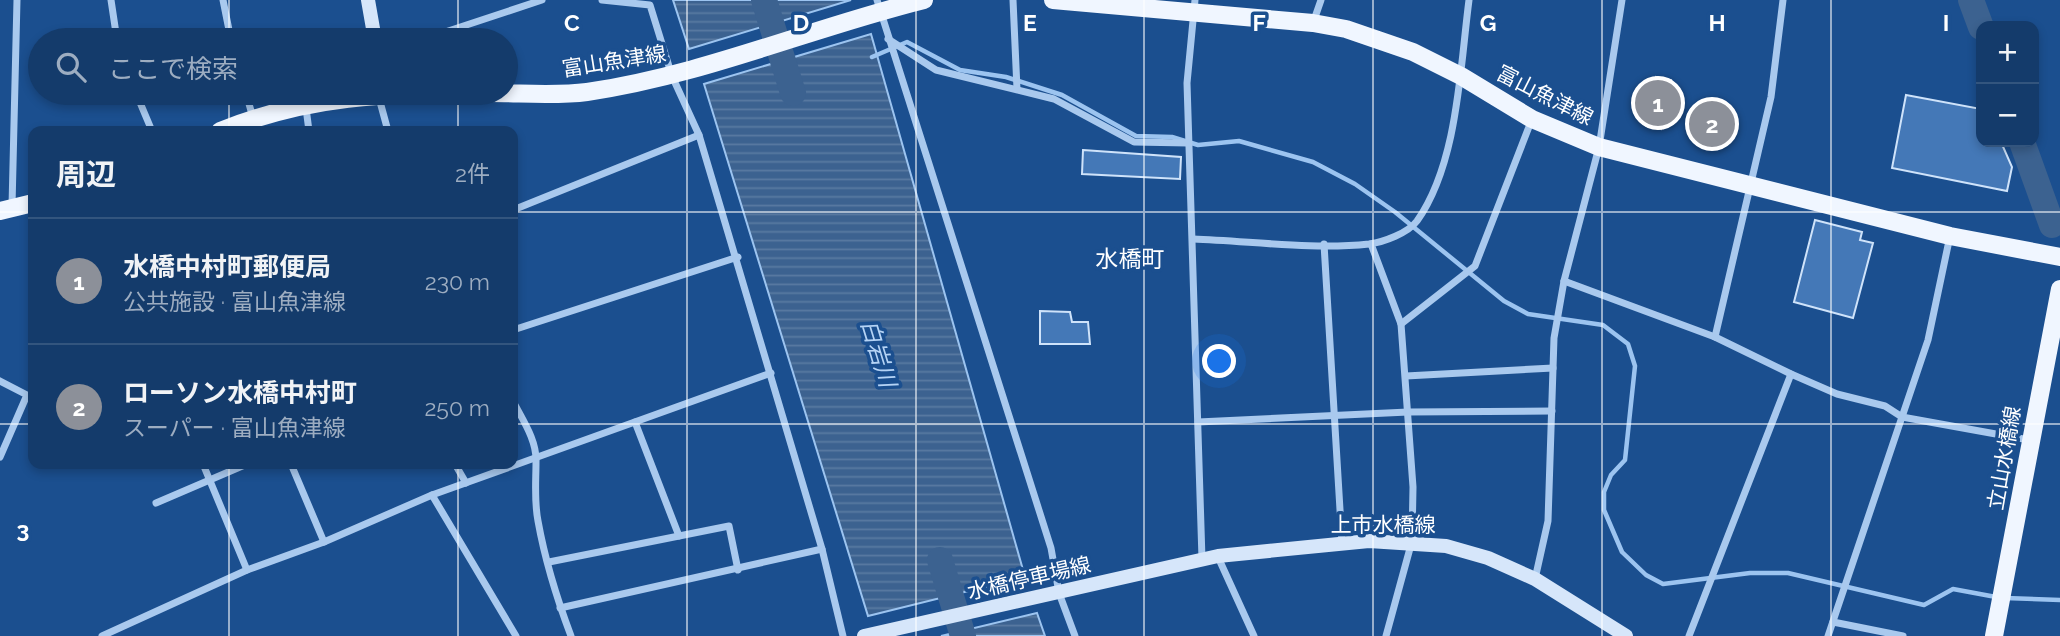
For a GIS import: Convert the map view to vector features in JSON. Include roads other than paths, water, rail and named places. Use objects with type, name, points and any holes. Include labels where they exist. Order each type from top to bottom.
[{"type":"main road","points":[[369,0],[373,28]]},
{"type":"main road","name":"富山魚津線","points":[[518,92],[583,92],[680,74],[875,8],[924,0]]},
{"type":"main road","name":"富山魚津線","points":[[1053,0],[1194,6],[1313,23],[1385,41],[1461,76],[1532,119],[1599,147],[1950,236],[2060,257]]},
{"type":"main road","name":"富山魚津線","points":[[233,126],[306,105]]},
{"type":"main road","points":[[6,210],[28,204]]},
{"type":"main road","name":"立山水橋線","points":[[1994,636],[2029,440],[2060,289]]},
{"type":"main road","name":"上市水橋線","points":[[1202,559],[1342,543],[1412,541],[1446,545],[1488,558],[1535,579],[1626,636]]},
{"type":"main road","name":"水橋停車場線","points":[[864,636],[1202,559]]},
{"type":"street","points":[[6,210],[17,0]]},
{"type":"street","points":[[111,0],[115,28]]},
{"type":"street","points":[[223,0],[228,28]]},
{"type":"street","points":[[457,28],[542,0]]},
{"type":"street","points":[[602,0],[649,2],[680,74],[738,257],[822,550],[843,636]]},
{"type":"street","points":[[1013,0],[1017,89]]},
{"type":"street","points":[[1313,23],[1321,0]]},
{"type":"street","points":[[1193,239],[1371,244],[1400,234],[1416,223],[1433,187],[1451,137],[1469,0]]},
{"type":"street","points":[[1535,579],[1548,521],[1554,338],[1564,281],[1599,147],[1622,0]]},
{"type":"street","points":[[1715,337],[1771,97],[1783,0]]},
{"type":"street","points":[[1194,6],[1187,83],[1202,559]]},
{"type":"street","points":[[875,8],[888,39],[1051,548],[1053,595],[1075,636]]},
{"type":"street","points":[[888,39],[936,70],[1054,99],[1134,142],[1188,143]]},
{"type":"street","points":[[141,105],[150,126]]},
{"type":"street","points":[[249,105],[253,118]]},
{"type":"street","points":[[306,105],[308,126]]},
{"type":"street","points":[[381,105],[387,126]]},
{"type":"street","points":[[1401,324],[1475,266],[1532,119]]},
{"type":"street","points":[[518,208],[699,135]]},
{"type":"street","points":[[1829,636],[1928,340],[1950,236]]},
{"type":"street","points":[[1324,244],[1342,543]]},
{"type":"street","points":[[1371,244],[1401,324],[1408,412],[1412,541],[1386,636]]},
{"type":"street","points":[[518,328],[738,257]]},
{"type":"street","points":[[1564,281],[1715,337],[1837,394],[1885,406],[1902,417],[2029,440]]},
{"type":"street","points":[[1406,376],[1553,368]]},
{"type":"street","points":[[518,466],[771,373]]},
{"type":"street","points":[[1689,636],[1791,374]]},
{"type":"street","points":[[0,381],[27,395],[0,457]]},
{"type":"street","points":[[518,411],[531,436],[537,460],[534,475],[538,520],[560,608],[571,636]]},
{"type":"street","points":[[1198,422],[1408,412],[1552,411]]},
{"type":"street","points":[[635,422],[679,536]]},
{"type":"street","points":[[205,469],[247,570]]},
{"type":"street","points":[[156,503],[235,469]]},
{"type":"street","points":[[293,469],[324,542]]},
{"type":"street","points":[[458,469],[467,483]]},
{"type":"street","points":[[102,636],[247,570],[324,542],[432,495],[510,469]]},
{"type":"street","points":[[432,495],[516,636]]},
{"type":"street","points":[[549,562],[729,526],[738,570]]},
{"type":"street","points":[[560,608],[822,550]]},
{"type":"street","points":[[1218,556],[1254,636]]},
{"type":"street","points":[[1833,622],[1903,636]]},
{"type":"water","points":[[673,0],[851,0],[689,49]]},
{"type":"water","points":[[871,34],[1025,577],[868,616],[704,84]]},
{"type":"water","points":[[1037,613],[1045,636],[941,636]]},
{"type":"waterway","points":[[764,0],[793,93]]},
{"type":"waterway","points":[[1971,0],[1979,21]]},
{"type":"waterway","points":[[872,57],[907,42],[960,70],[1006,77],[1062,95],[1136,136],[1172,137],[1198,145],[1239,141],[1313,162],[1355,184],[1395,212],[1504,301],[1528,314],[1603,325],[1628,344],[1635,366],[1625,460],[1611,475],[1604,492],[1604,510],[1622,552],[1646,575],[1663,584],[1750,573],[1788,573],[1924,605],[1953,589],[1996,597]]},
{"type":"waterway","points":[[2024,147],[2052,225]]},
{"type":"waterway","name":"白岩川","points":[[940,560],[963,636]]},
{"type":"waterway","points":[[2005,598],[2060,600]]},
{"type":"place","name":"水橋中村町郵便局","points":[[1658,103]]},
{"type":"place","name":"ローソン水橋中村町","points":[[1712,124]]},
{"type":"district","name":"水橋町","points":[[1130,258]]}]
